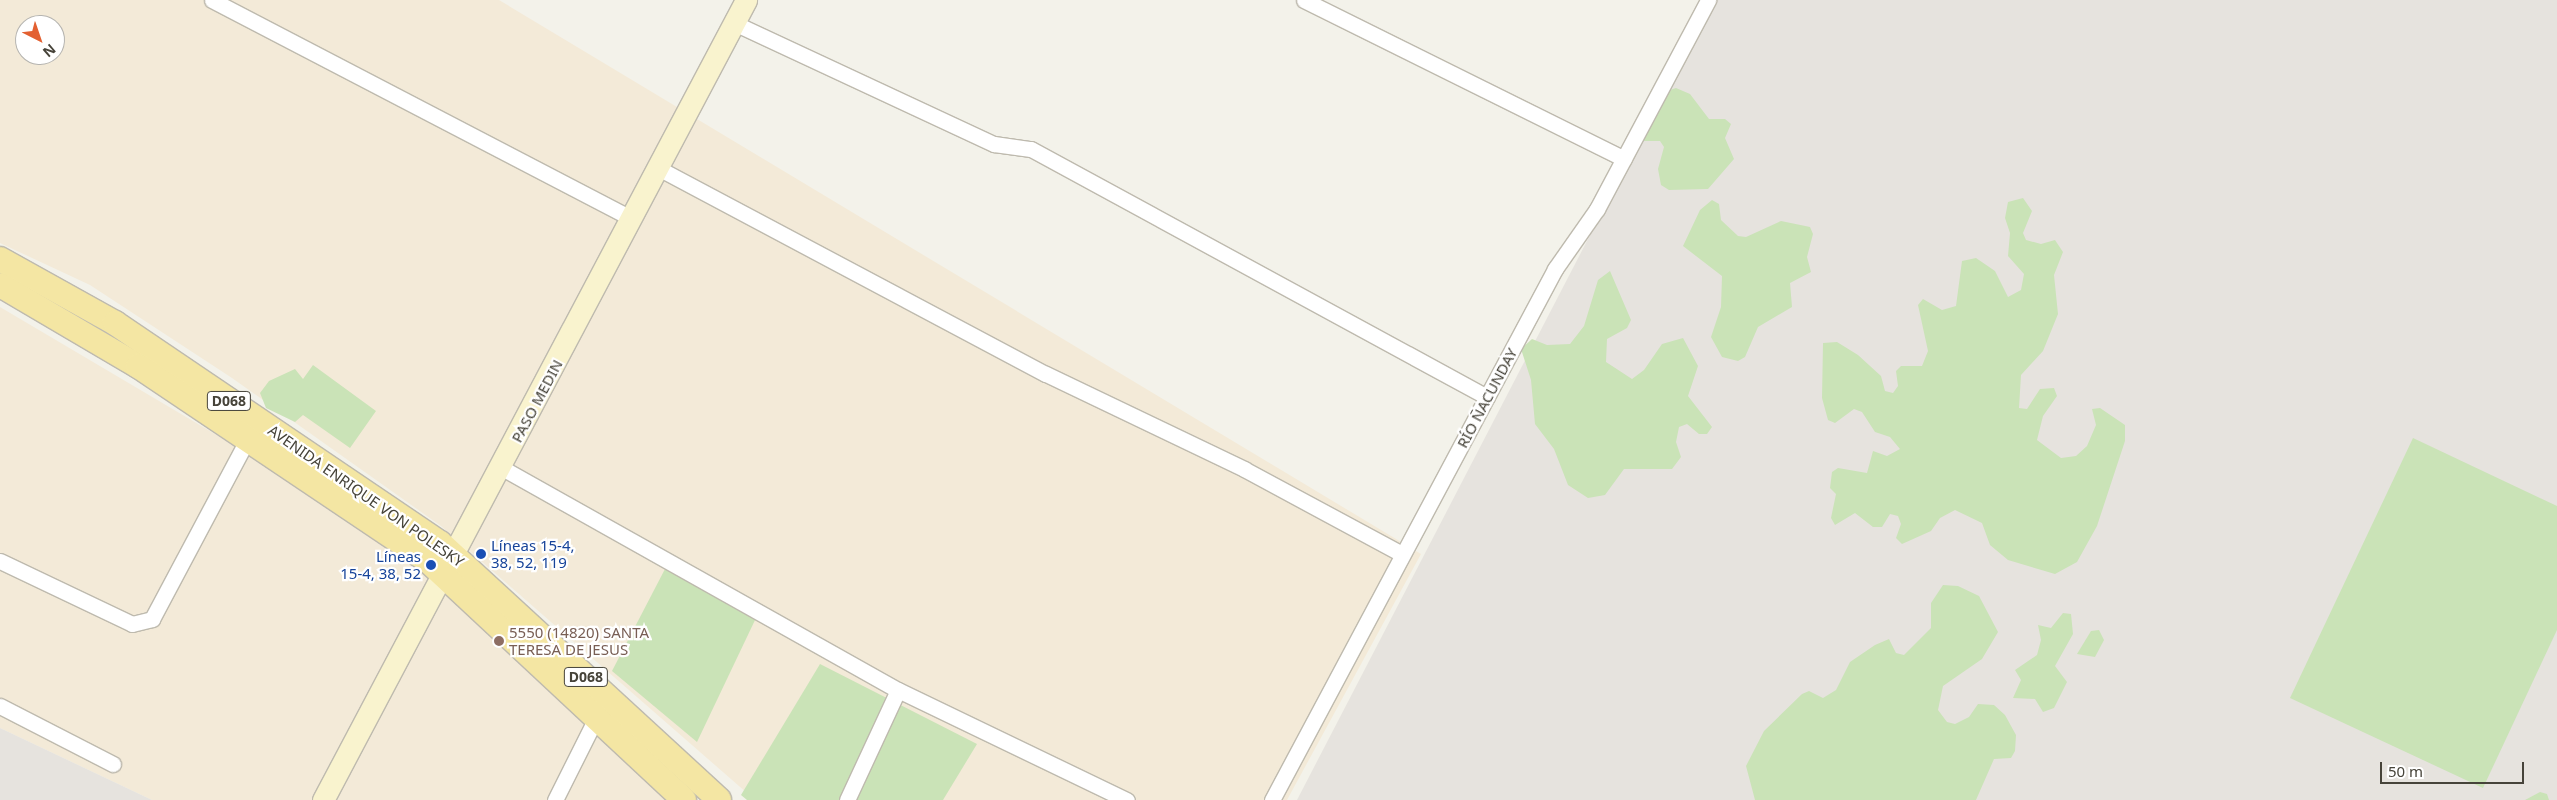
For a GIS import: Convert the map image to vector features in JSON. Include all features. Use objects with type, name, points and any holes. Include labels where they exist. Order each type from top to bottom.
[{"type":"main road","name":"AVENIDA ENRIQUE VON POLESKY","points":[[0,259],[447,563],[606,697],[719,800]]},
{"type":"main road","name":"AVENIDA ENRIQUE VON POLESKY","points":[[0,285],[145,357]]},
{"type":"main road","name":"AVENIDA ENRIQUE VON POLESKY","points":[[447,563],[596,718],[684,800]]},
{"type":"street","points":[[212,0],[632,219]]},
{"type":"street","name":"PASO MEDIN","points":[[323,800],[447,563],[502,468],[746,0]]},
{"type":"street","points":[[1304,0],[1624,159]]},
{"type":"street","name":"RÍO ÑACUNDAY","points":[[1272,800],[1556,269],[1597,209],[1708,0]]},
{"type":"street","points":[[734,23],[994,144],[1031,149],[1487,397]]},
{"type":"street","points":[[658,168],[1046,374],[1244,469],[1402,554]]},
{"type":"street","points":[[0,561],[132,624],[152,618],[253,430]]},
{"type":"street","points":[[502,468],[898,690],[1127,800]]},
{"type":"street","points":[[847,800],[898,690]]},
{"type":"street","points":[[555,800],[606,697]]},
{"type":"street","points":[[0,706],[113,764]]},
{"type":"shaded area","points":[[0,0],[499,0],[1421,554],[1287,800],[755,800],[441,526],[232,378],[90,285],[0,243]]},
{"type":"shaded area","points":[[1712,0],[2557,0],[2557,800],[1297,800]]},
{"type":"shaded area","points":[[0,307],[242,450],[435,576],[668,800],[152,800],[0,728]]},
{"type":"shaded area","points":[[0,728],[152,800],[0,800]]},
{"type":"green space","points":[[1676,88],[1690,94],[1709,119],[1725,119],[1731,124],[1725,138],[1734,159],[1708,189],[1669,190],[1661,185],[1658,169],[1664,147],[1660,141],[1643,141],[1640,133],[1661,93]]},
{"type":"green space","points":[[2023,198],[2032,211],[2023,233],[2026,240],[2041,244],[2055,240],[2063,252],[2054,275],[2058,314],[2043,351],[2021,375],[2019,408],[2027,409],[2040,389],[2054,388],[2057,396],[2043,416],[2037,440],[2061,458],[2076,456],[2087,446],[2096,425],[2092,409],[2100,408],[2125,425],[2125,441],[2097,526],[2077,562],[2055,574],[2008,560],[1990,545],[1982,523],[1955,510],[1940,518],[1931,531],[1902,544],[1896,538],[1901,524],[1898,516],[1890,514],[1882,527],[1873,527],[1855,513],[1835,525],[1831,518],[1836,494],[1830,488],[1832,472],[1838,468],[1867,473],[1873,451],[1887,456],[1900,449],[1890,437],[1875,432],[1862,412],[1854,409],[1835,423],[1828,420],[1822,398],[1823,343],[1837,342],[1858,355],[1881,376],[1885,391],[1893,393],[1898,386],[1896,371],[1901,366],[1922,366],[1928,351],[1918,305],[1923,299],[1942,310],[1956,306],[1962,261],[1976,258],[1995,271],[2008,297],[2021,290],[2024,274],[2008,256],[2010,233],[2005,218],[2008,202]]},
{"type":"green space","points":[[1712,200],[1719,204],[1721,220],[1738,236],[1746,237],[1781,221],[1810,227],[1813,234],[1807,257],[1811,272],[1790,283],[1792,307],[1758,327],[1745,357],[1738,361],[1722,357],[1711,337],[1721,307],[1722,276],[1683,246],[1700,210]]},
{"type":"green space","points":[[1610,271],[1631,320],[1627,328],[1607,339],[1606,362],[1632,379],[1644,370],[1662,344],[1683,338],[1698,366],[1688,396],[1712,427],[1707,434],[1699,434],[1687,424],[1679,427],[1676,442],[1681,457],[1672,469],[1624,469],[1605,495],[1588,498],[1568,485],[1554,449],[1535,424],[1531,380],[1521,349],[1532,339],[1547,345],[1570,344],[1584,326],[1598,280]]},
{"type":"green space","points":[[313,365],[376,411],[350,448],[303,415],[295,422],[266,408],[260,393],[269,381],[295,369],[303,379]]},
{"type":"green space","points":[[2413,438],[2557,506],[2557,630],[2483,788],[2290,698]]},
{"type":"green space","points":[[665,569],[756,618],[697,742],[612,671]]},
{"type":"green space","points":[[1943,585],[1958,586],[1979,596],[1998,632],[1982,659],[1943,686],[1938,710],[1947,722],[1955,724],[1969,717],[1978,704],[1994,705],[2005,715],[2016,735],[2015,751],[2011,758],[1994,759],[1976,800],[1755,800],[1746,766],[1764,731],[1802,694],[1809,691],[1823,698],[1836,690],[1850,662],[1875,645],[1889,639],[1896,653],[1904,655],[1931,628],[1931,603]]},
{"type":"green space","points":[[2063,613],[2071,614],[2073,634],[2055,666],[2067,682],[2054,708],[2043,712],[2035,699],[2013,698],[2021,680],[2015,670],[2037,655],[2041,640],[2038,625],[2051,628]]},
{"type":"green space","points":[[2099,630],[2104,640],[2095,657],[2077,654],[2091,631]]},
{"type":"green space","points":[[820,664],[977,744],[943,800],[747,800],[741,795]]},
{"type":"green space","points":[[2540,792],[2547,794],[2549,800],[2525,800]]},
{"type":"place","name":"Líneas 15-4, 38, 52, 119","points":[[481,554]]},
{"type":"place","name":"Líneas 15-4, 38, 52","points":[[431,565]]},
{"type":"place","name":"5550 (14820) SANTA TERESA DE JESUS","points":[[499,641]]}]
